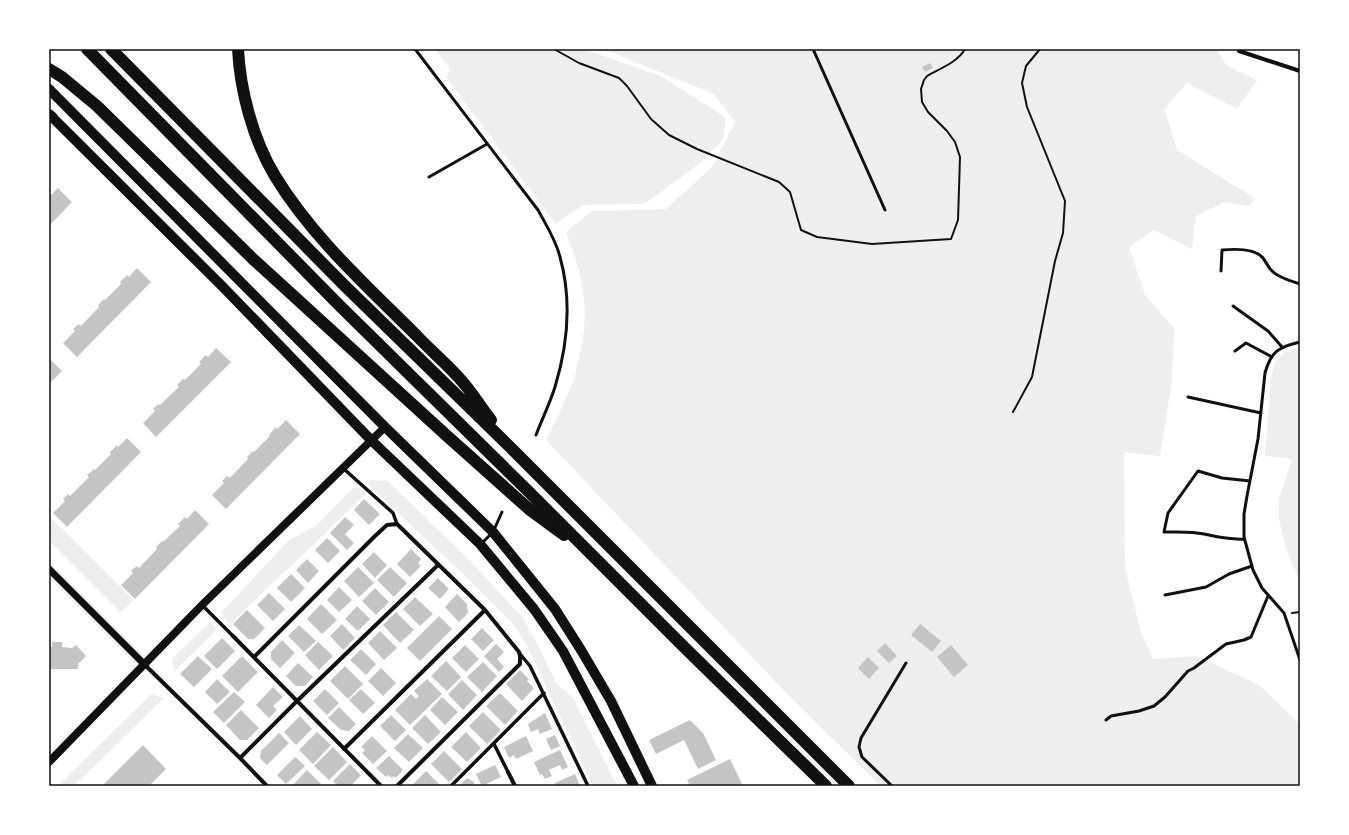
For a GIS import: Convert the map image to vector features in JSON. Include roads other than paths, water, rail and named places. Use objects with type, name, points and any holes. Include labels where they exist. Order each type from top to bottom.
[{"type":"highway","points":[[87,49],[333,298],[826,786]]},
{"type":"highway","points":[[111,49],[351,292],[510,447],[850,786]]},
{"type":"highway","points":[[238,49],[239,64],[251,119],[257,138],[274,175],[306,220],[345,263],[465,385],[510,447]]},
{"type":"highway","points":[[49,69],[62,77],[97,106],[253,259],[530,510],[592,555]]},
{"type":"main road","points":[[49,89],[385,427],[493,532],[555,609],[581,650],[611,701],[652,786]]},
{"type":"main road","points":[[50,116],[223,288],[371,440],[480,544],[534,609],[563,651],[634,786]]},
{"type":"main road","points":[[49,762],[202,605],[385,427]]},
{"type":"street","points":[[1239,49],[1239,51],[1300,71]]},
{"type":"street","points":[[343,468],[393,513],[397,524],[485,610],[530,666],[588,786]]},
{"type":"street","points":[[254,657],[374,536],[387,525],[397,524]]},
{"type":"street","points":[[240,758],[438,565]]},
{"type":"street","points":[[49,569],[267,786]]},
{"type":"street","points":[[202,605],[381,786]]},
{"type":"street","points":[[344,749],[485,610]]},
{"type":"street","points":[[397,786],[520,664],[519,652]]},
{"type":"street","points":[[451,786],[544,693]]},
{"type":"street","points":[[494,744],[515,786]]},
{"type":"lane","points":[[415,49],[538,210],[560,256],[564,276],[568,322],[555,388],[536,435]]},
{"type":"lane","points":[[813,49],[885,210]]},
{"type":"lane","points":[[429,177],[487,144]]},
{"type":"lane","points":[[1221,271],[1222,250],[1253,252],[1263,258],[1275,274],[1300,284]]},
{"type":"lane","points":[[1233,306],[1268,331],[1282,347]]},
{"type":"lane","points":[[1300,342],[1282,347],[1272,357],[1267,365],[1258,439],[1244,514],[1243,530],[1244,539],[1252,566],[1262,588],[1284,613],[1300,660]]},
{"type":"lane","points":[[1235,351],[1246,343],[1272,357]]},
{"type":"lane","points":[[1188,397],[1261,413]]},
{"type":"lane","points":[[1244,539],[1222,538],[1188,532],[1164,532],[1168,513],[1198,471],[1222,478],[1250,481]]},
{"type":"lane","points":[[480,544],[493,532],[502,512]]},
{"type":"lane","points":[[1165,595],[1206,586],[1229,574],[1252,566]]},
{"type":"lane","points":[[1106,720],[1112,716],[1140,711],[1154,706],[1188,671],[1226,644],[1251,637],[1268,596]]},
{"type":"lane","points":[[892,786],[862,757],[859,747],[861,738],[906,663]]}]
